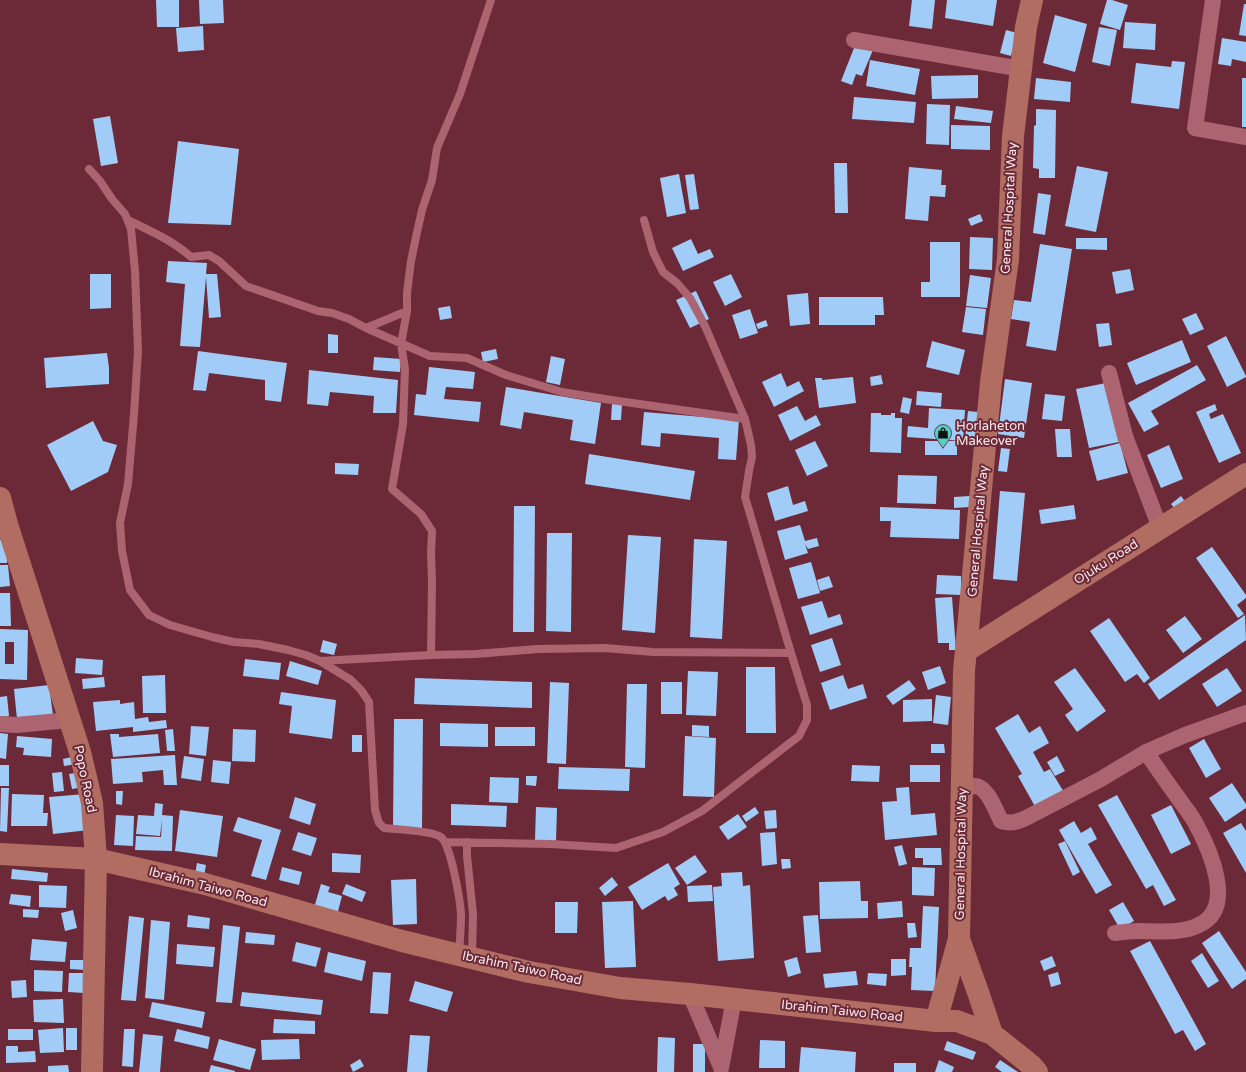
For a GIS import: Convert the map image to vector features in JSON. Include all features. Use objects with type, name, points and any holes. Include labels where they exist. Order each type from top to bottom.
[{"type":"main road","name":"General Hospital Way","points":[[992,1034],[980,995],[959,939],[964,671],[991,382],[1008,259],[1013,136],[1026,27],[1032,0]]},
{"type":"main road","name":"Ojuku Road","points":[[966,651],[1246,474]]},
{"type":"main road","name":"Popo Road","points":[[0,498],[3,524],[70,720],[80,752],[92,803],[96,859],[92,1072]]},
{"type":"main road","name":"Ibrahim Taiwo Road","points":[[0,854],[96,859],[205,884],[402,941],[529,972],[620,988],[690,994],[936,1021],[957,1020],[992,1034],[1038,1072]]},
{"type":"main road","points":[[936,1021],[959,939]]},
{"type":"street","points":[[1213,0],[1195,128],[1246,137]]},
{"type":"street","points":[[854,40],[1022,69]]},
{"type":"street","points":[[1109,373],[1125,436],[1160,528]]},
{"type":"street","points":[[962,791],[974,786],[982,787],[987,792],[1001,821],[1008,823],[1016,822],[1101,779],[1146,752],[1184,735],[1246,713]]},
{"type":"street","points":[[0,724],[16,725],[70,720]]},
{"type":"street","points":[[1115,933],[1138,931],[1171,932],[1187,930],[1201,925],[1211,916],[1217,906],[1218,891],[1216,877],[1210,855],[1198,828],[1146,752]]},
{"type":"street","points":[[690,994],[721,1070]]},
{"type":"street","points":[[721,1070],[734,999]]},
{"type":"lane","points":[[431,655],[432,531],[420,514],[392,489],[403,424],[405,369],[401,344],[407,311],[407,293],[411,261],[422,210],[432,180],[437,148],[460,94],[491,0]]},
{"type":"lane","points":[[89,169],[125,214],[131,229],[135,271],[138,351],[128,484],[120,523],[122,551],[130,590],[149,615],[170,625],[219,639],[259,644],[300,653],[320,661],[351,680],[361,690],[369,702],[375,810],[380,823],[384,828],[432,833],[440,837],[445,842],[451,859],[457,888],[466,956]]},
{"type":"lane","points":[[128,220],[180,247],[191,257],[209,255],[219,261],[246,286],[318,311],[344,317],[430,356],[467,358],[506,375],[562,392],[745,419]]},
{"type":"lane","points":[[445,842],[551,844],[616,848],[663,832],[702,811],[799,736],[807,720],[807,705],[745,497],[752,458],[751,445],[745,419],[705,326],[690,298],[663,272],[653,252],[644,220]]},
{"type":"lane","points":[[366,328],[407,311]]},
{"type":"lane","points":[[320,661],[475,654],[538,649],[605,648],[653,652],[791,654]]},
{"type":"lane","points":[[466,956],[473,914],[467,842]]},
{"type":"building","points":[[156,0],[179,0],[179,27],[157,27]]},
{"type":"building","points":[[199,0],[223,0],[224,23],[200,24]]},
{"type":"building","points":[[912,0],[935,0],[932,29],[909,26]]},
{"type":"building","points":[[947,0],[997,0],[993,26],[945,18]]},
{"type":"building","points":[[1107,0],[1128,5],[1120,30],[1100,24]]},
{"type":"building","points":[[1244,4],[1246,4],[1246,36],[1239,35]]},
{"type":"building","points":[[1055,15],[1087,24],[1075,72],[1043,63]]},
{"type":"building","points":[[1125,22],[1156,24],[1155,50],[1123,48]]},
{"type":"building","points":[[203,26],[204,50],[178,52],[176,28]]},
{"type":"building","points":[[1099,27],[1117,30],[1110,66],[1092,62]]},
{"type":"building","points":[[1006,30],[1017,33],[1011,56],[1000,53]]},
{"type":"building","points":[[1222,38],[1246,42],[1246,62],[1232,59],[1231,66],[1218,64]]},
{"type":"building","points":[[856,43],[873,50],[862,76],[856,74],[852,85],[841,81]]},
{"type":"building","points":[[870,60],[920,69],[915,95],[866,86]]},
{"type":"building","points":[[1172,61],[1185,62],[1179,109],[1131,103],[1136,63],[1171,67]]},
{"type":"building","points":[[978,75],[978,98],[932,99],[931,76]]},
{"type":"building","points":[[1036,78],[1071,82],[1070,102],[1034,99]]},
{"type":"building","points":[[1242,78],[1246,78],[1246,127],[1242,127]]},
{"type":"building","points":[[854,97],[916,102],[914,123],[852,119]]},
{"type":"building","points":[[927,104],[950,105],[949,145],[926,144]]},
{"type":"building","points":[[956,106],[993,111],[991,123],[954,119]]},
{"type":"building","points":[[1036,109],[1056,110],[1055,178],[1039,178],[1039,169],[1033,168]]},
{"type":"building","points":[[110,116],[118,163],[101,166],[93,119]]},
{"type":"building","points":[[951,125],[990,126],[990,150],[951,149]]},
{"type":"building","points":[[178,141],[239,149],[231,225],[168,223]]},
{"type":"building","points":[[834,163],[847,163],[848,213],[835,213]]},
{"type":"building","points":[[1077,166],[1108,172],[1096,232],[1065,226]]},
{"type":"building","points":[[909,167],[942,170],[941,185],[946,185],[945,197],[930,196],[928,221],[905,219]]},
{"type":"building","points":[[679,174],[686,213],[667,217],[660,178]]},
{"type":"building","points":[[694,174],[699,209],[690,210],[685,175]]},
{"type":"building","points":[[1038,193],[1051,195],[1045,235],[1033,233]]},
{"type":"building","points":[[980,214],[983,221],[971,226],[968,219]]},
{"type":"building","points":[[970,237],[993,238],[992,270],[969,269]]},
{"type":"building","points":[[1076,238],[1107,238],[1107,250],[1076,249]]},
{"type":"building","points":[[691,239],[698,254],[710,249],[714,257],[683,271],[672,248]]},
{"type":"building","points":[[930,242],[960,242],[960,297],[921,297],[921,282],[930,282]]},
{"type":"building","points":[[1040,244],[1072,249],[1056,351],[1026,346],[1030,322],[1011,319],[1014,300],[1031,302]]},
{"type":"building","points":[[168,261],[207,263],[206,274],[217,274],[221,317],[209,318],[206,277],[200,347],[180,346],[185,284],[166,282]]},
{"type":"building","points":[[1130,269],[1134,290],[1116,294],[1112,272]]},
{"type":"building","points":[[90,274],[111,274],[111,308],[90,309]]},
{"type":"building","points":[[731,274],[742,297],[725,306],[713,282]]},
{"type":"building","points":[[970,275],[991,278],[987,308],[966,306]]},
{"type":"building","points":[[696,291],[709,319],[690,328],[676,300]]},
{"type":"building","points":[[808,293],[810,324],[790,326],[787,295]]},
{"type":"building","points":[[819,297],[883,297],[884,315],[875,315],[875,325],[819,325]]},
{"type":"building","points":[[450,306],[452,318],[440,320],[438,308]]},
{"type":"building","points":[[966,307],[986,309],[983,335],[962,332]]},
{"type":"building","points":[[750,309],[758,333],[740,339],[732,315]]},
{"type":"building","points":[[1196,313],[1204,329],[1190,335],[1182,319]]},
{"type":"building","points":[[766,320],[768,326],[758,329],[756,324]]},
{"type":"building","points":[[1109,323],[1112,345],[1099,347],[1096,324]]},
{"type":"building","points":[[328,334],[338,335],[338,353],[328,353]]},
{"type":"building","points":[[1226,336],[1246,376],[1227,387],[1207,346]]},
{"type":"building","points":[[1182,340],[1191,362],[1136,385],[1127,363]]},
{"type":"building","points":[[932,341],[965,350],[959,375],[926,367]]},
{"type":"building","points":[[496,349],[498,359],[483,362],[481,352]]},
{"type":"building","points":[[198,351],[287,363],[281,402],[265,400],[265,380],[209,373],[206,391],[193,390]]},
{"type":"building","points":[[107,353],[109,384],[46,388],[44,358]]},
{"type":"building","points":[[551,356],[565,359],[560,385],[546,382]]},
{"type":"building","points":[[374,357],[401,359],[400,372],[373,370]]},
{"type":"building","points":[[1197,365],[1206,380],[1151,411],[1159,424],[1144,432],[1128,403]]},
{"type":"building","points":[[429,367],[475,372],[473,389],[446,387],[444,399],[481,402],[479,422],[414,415],[416,394],[426,395]]},
{"type":"building","points":[[309,370],[398,380],[396,413],[373,413],[374,396],[330,392],[328,406],[307,404]]},
{"type":"building","points":[[781,373],[787,387],[799,381],[804,391],[774,407],[762,382]]},
{"type":"building","points":[[881,375],[883,384],[871,386],[870,377]]},
{"type":"building","points":[[853,377],[856,403],[819,408],[815,378],[822,378],[822,380]]},
{"type":"building","points":[[1005,379],[1032,383],[1024,438],[998,434]]},
{"type":"building","points":[[1106,383],[1119,442],[1089,448],[1076,389]]},
{"type":"building","points":[[506,387],[601,403],[595,444],[570,440],[573,420],[524,412],[521,429],[500,425]]},
{"type":"building","points":[[917,391],[942,393],[941,407],[916,405]]},
{"type":"building","points":[[1045,394],[1065,396],[1062,421],[1042,419]]},
{"type":"building","points":[[903,397],[912,399],[909,414],[900,412]]},
{"type":"building","points":[[612,404],[622,404],[621,420],[611,420]]},
{"type":"building","points":[[1215,404],[1217,410],[1209,414],[1211,419],[1223,414],[1241,453],[1219,463],[1196,412]]},
{"type":"building","points":[[797,406],[805,421],[816,415],[821,425],[790,441],[778,415]]},
{"type":"building","points":[[929,408],[965,410],[963,441],[907,437],[908,426],[928,428]]},
{"type":"building","points":[[968,411],[978,412],[976,440],[965,439]]},
{"type":"building","points":[[644,412],[739,420],[736,460],[718,459],[719,438],[661,433],[660,447],[641,445]]},
{"type":"building","points":[[871,413],[891,415],[891,413],[895,413],[895,418],[902,418],[901,453],[870,452]]},
{"type":"building","points":[[93,421],[103,441],[117,445],[108,472],[71,491],[47,445]]},
{"type":"building","points":[[1055,429],[1070,429],[1072,457],[1057,457]]},
{"type":"building","points":[[815,441],[828,466],[807,476],[795,450]]},
{"type":"building","points":[[925,441],[957,441],[957,455],[925,455]]},
{"type":"building","points":[[1120,443],[1128,473],[1097,481],[1089,451]]},
{"type":"building","points":[[1169,445],[1183,479],[1161,488],[1147,455]]},
{"type":"building","points":[[1001,448],[1010,449],[1007,472],[998,471]]},
{"type":"building","points":[[589,454],[695,471],[690,500],[585,484]]},
{"type":"building","points":[[335,463],[359,464],[358,475],[335,474]]},
{"type":"building","points":[[898,475],[937,476],[936,504],[897,503]]},
{"type":"building","points":[[788,486],[793,505],[805,501],[808,511],[775,521],[767,493]]},
{"type":"building","points":[[1000,491],[1025,493],[1017,581],[993,579]]},
{"type":"building","points":[[970,496],[970,507],[954,508],[954,497]]},
{"type":"building","points":[[1181,496],[1186,503],[1176,510],[1171,504]]},
{"type":"building","points":[[1074,505],[1076,519],[1041,524],[1039,510]]},
{"type":"building","points":[[514,506],[535,506],[534,632],[513,632]]},
{"type":"building","points":[[880,507],[960,510],[959,539],[890,537],[891,521],[880,521]]},
{"type":"building","points":[[800,525],[805,541],[817,538],[819,546],[808,549],[805,544],[808,553],[785,560],[777,531]]},
{"type":"building","points":[[547,533],[572,533],[571,632],[546,631]]},
{"type":"building","points":[[628,535],[661,537],[655,633],[622,630]]},
{"type":"building","points":[[7,539],[7,563],[0,563],[0,540]]},
{"type":"building","points":[[694,539],[727,541],[722,639],[690,637]]},
{"type":"building","points":[[1212,547],[1246,595],[1246,598],[1237,605],[1244,614],[1238,618],[1196,558]]},
{"type":"building","points":[[811,562],[820,593],[798,599],[789,568]]},
{"type":"building","points":[[0,565],[8,565],[10,586],[0,587]]},
{"type":"building","points":[[937,575],[961,576],[961,595],[936,594]]},
{"type":"building","points":[[829,576],[833,587],[820,591],[817,580]]},
{"type":"building","points":[[0,593],[10,593],[11,626],[0,626]]},
{"type":"building","points":[[952,597],[956,650],[949,650],[949,643],[938,643],[935,598]]},
{"type":"building","points":[[822,601],[828,618],[840,614],[843,624],[810,635],[801,607]]},
{"type":"building","points":[[1245,615],[1246,640],[1159,700],[1148,684]]},
{"type":"building","points":[[1185,616],[1202,639],[1183,653],[1166,630]]},
{"type":"building","points":[[1109,618],[1150,678],[1144,683],[1137,674],[1125,682],[1090,631]]},
{"type":"building","points":[[0,629],[28,630],[27,680],[0,679]],"holes":[[[5,642],[14,642],[14,664],[5,664]]]},
{"type":"building","points":[[832,638],[841,665],[820,672],[811,645]]},
{"type":"building","points":[[323,640],[337,644],[334,655],[320,652]]},
{"type":"building","points":[[76,658],[103,660],[102,675],[75,673]]},
{"type":"building","points":[[245,659],[281,663],[279,680],[243,676]]},
{"type":"building","points":[[290,661],[322,671],[318,685],[286,676]]},
{"type":"building","points":[[940,666],[946,683],[928,690],[922,672]]},
{"type":"building","points":[[746,667],[775,667],[776,733],[746,733]]},
{"type":"building","points":[[1075,668],[1106,711],[1077,732],[1065,715],[1073,709],[1054,682]]},
{"type":"building","points":[[1227,668],[1242,691],[1217,707],[1202,684]]},
{"type":"building","points":[[688,671],[718,672],[716,716],[686,715]]},
{"type":"building","points":[[165,675],[166,713],[143,713],[142,676]]},
{"type":"building","points":[[843,675],[848,689],[863,684],[867,698],[830,710],[821,683]]},
{"type":"building","points":[[104,677],[105,687],[83,689],[82,679]]},
{"type":"building","points":[[415,678],[532,682],[532,708],[414,704]]},
{"type":"building","points":[[909,680],[916,689],[893,705],[886,696]]},
{"type":"building","points":[[550,682],[569,683],[566,764],[547,763]]},
{"type":"building","points":[[661,682],[682,682],[682,714],[661,714]]},
{"type":"building","points":[[627,684],[647,684],[645,768],[625,767]]},
{"type":"building","points":[[49,685],[53,715],[17,719],[14,689]]},
{"type":"building","points":[[281,692],[336,700],[332,739],[289,733],[292,706],[279,704]]},
{"type":"building","points":[[936,695],[951,697],[948,725],[933,723]]},
{"type":"building","points":[[7,696],[9,716],[0,717],[0,697]]},
{"type":"building","points":[[932,699],[932,721],[903,722],[903,700]]},
{"type":"building","points":[[120,700],[120,704],[134,702],[135,719],[148,717],[149,722],[166,720],[167,728],[133,732],[133,727],[96,731],[93,702]]},
{"type":"building","points":[[1018,714],[1029,733],[1040,726],[1049,743],[1033,752],[1044,772],[1050,769],[1065,794],[1037,810],[1018,776],[1022,774],[995,728]]},
{"type":"building","points":[[394,719],[423,719],[422,829],[393,829]]},
{"type":"building","points":[[440,723],[488,724],[488,747],[440,746]]},
{"type":"building","points":[[692,725],[709,726],[709,737],[692,736]]},
{"type":"building","points":[[191,726],[209,727],[206,756],[189,754]]},
{"type":"building","points":[[495,727],[535,727],[535,746],[495,746]]},
{"type":"building","points":[[173,729],[175,751],[167,751],[165,730]]},
{"type":"building","points":[[233,729],[256,730],[255,762],[232,761]]},
{"type":"building","points":[[0,733],[8,734],[6,759],[0,758]]},
{"type":"building","points":[[110,734],[119,734],[119,737],[158,734],[160,753],[113,757]]},
{"type":"building","points":[[352,735],[362,735],[362,752],[352,752]]},
{"type":"building","points":[[17,736],[52,739],[51,757],[23,755],[24,748],[16,747]]},
{"type":"building","points":[[685,736],[716,738],[714,797],[683,796]]},
{"type":"building","points":[[1204,739],[1221,769],[1206,778],[1189,748]]},
{"type":"building","points":[[931,744],[944,744],[945,753],[931,753]]},
{"type":"building","points":[[175,755],[177,785],[164,785],[163,770],[142,772],[143,782],[113,784],[111,759]]},
{"type":"building","points":[[76,756],[77,764],[64,766],[63,759]]},
{"type":"building","points":[[184,756],[204,759],[201,781],[181,778]]},
{"type":"building","points":[[1057,756],[1065,771],[1055,776],[1047,762]]},
{"type":"building","points":[[213,760],[231,762],[229,784],[211,782]]},
{"type":"building","points":[[0,765],[9,765],[9,786],[0,786]]},
{"type":"building","points":[[852,765],[880,766],[879,782],[851,781]]},
{"type":"building","points":[[910,765],[940,765],[940,782],[910,782]]},
{"type":"building","points":[[559,767],[630,769],[629,791],[558,789]]},
{"type":"building","points":[[62,772],[64,791],[54,792],[52,773]]},
{"type":"building","points":[[81,772],[84,787],[72,789],[69,774]]},
{"type":"building","points":[[526,776],[537,776],[536,786],[526,785]]},
{"type":"building","points":[[490,777],[519,778],[518,803],[489,802]]},
{"type":"building","points":[[1232,783],[1246,804],[1246,808],[1225,822],[1209,798]]},
{"type":"building","points":[[909,787],[911,815],[935,813],[937,835],[885,840],[882,802],[897,801],[896,788]]},
{"type":"building","points":[[1,788],[9,788],[7,832],[0,831]]},
{"type":"building","points":[[116,791],[123,791],[122,805],[116,804]]},
{"type":"building","points":[[12,794],[44,795],[43,813],[48,813],[47,826],[11,826]]},
{"type":"building","points":[[85,794],[89,830],[53,834],[49,797]]},
{"type":"building","points":[[1117,795],[1176,900],[1164,906],[1153,885],[1146,889],[1098,805]]},
{"type":"building","points":[[295,797],[316,804],[310,825],[289,818]]},
{"type":"building","points":[[155,803],[163,804],[162,815],[173,816],[172,851],[135,850],[136,836],[161,837],[162,819],[160,836],[136,834],[138,815],[154,816]]},
{"type":"building","points":[[451,804],[507,806],[506,827],[451,825]]},
{"type":"building","points":[[1171,805],[1191,844],[1171,854],[1151,815]]},
{"type":"building","points":[[536,807],[557,808],[556,841],[535,840]]},
{"type":"building","points":[[755,807],[759,813],[746,822],[742,816]]},
{"type":"building","points":[[180,810],[223,816],[217,857],[175,851]]},
{"type":"building","points":[[776,810],[777,828],[766,829],[764,811]]},
{"type":"building","points":[[738,814],[747,827],[728,840],[719,827]]},
{"type":"building","points":[[116,815],[134,816],[133,846],[114,845]]},
{"type":"building","points":[[238,817],[281,830],[266,880],[251,876],[262,840],[233,831]]},
{"type":"building","points":[[1074,821],[1081,833],[1091,827],[1097,839],[1088,844],[1112,885],[1096,894],[1059,830]]},
{"type":"building","points":[[1241,823],[1246,831],[1246,873],[1223,833]]},
{"type":"building","points":[[298,832],[317,838],[311,856],[292,850]]},
{"type":"building","points":[[775,832],[777,864],[762,866],[760,833]]},
{"type":"building","points":[[1065,841],[1080,872],[1073,876],[1058,844]]},
{"type":"building","points":[[902,845],[907,864],[899,866],[894,847]]},
{"type":"building","points":[[915,848],[941,848],[942,865],[923,865],[923,858],[915,858]]},
{"type":"building","points":[[332,853],[361,855],[360,873],[332,872]]},
{"type":"building","points":[[695,855],[707,872],[687,885],[675,868]]},
{"type":"building","points":[[781,859],[790,859],[791,868],[782,869]]},
{"type":"building","points":[[197,863],[206,865],[204,876],[195,874]]},
{"type":"building","points":[[668,863],[680,884],[674,888],[678,895],[668,901],[665,896],[642,910],[628,887]]},
{"type":"building","points":[[282,867],[302,872],[299,885],[279,880]]},
{"type":"building","points":[[912,867],[935,868],[934,896],[912,895]]},
{"type":"building","points":[[12,869],[48,873],[47,882],[11,879]]},
{"type":"building","points":[[742,872],[743,886],[750,885],[754,958],[718,961],[713,887],[722,886],[721,873]]},
{"type":"building","points":[[612,877],[618,885],[605,896],[599,888]]},
{"type":"building","points":[[416,879],[417,924],[393,925],[391,880]]},
{"type":"building","points":[[860,881],[861,901],[868,901],[868,918],[820,919],[819,882]]},
{"type":"building","points":[[321,884],[330,887],[328,892],[342,896],[337,915],[314,908]]},
{"type":"building","points":[[346,884],[366,892],[362,902],[342,894]]},
{"type":"building","points":[[39,885],[67,886],[66,908],[39,907]]},
{"type":"building","points":[[712,885],[713,901],[688,902],[687,886]]},
{"type":"building","points":[[11,894],[31,896],[30,907],[9,904]]},
{"type":"building","points":[[633,901],[636,967],[605,968],[602,902]]},
{"type":"building","points":[[902,901],[903,917],[878,919],[877,903]]},
{"type":"building","points":[[555,902],[578,902],[577,933],[555,933]]},
{"type":"building","points":[[1123,902],[1134,921],[1120,929],[1109,910]]},
{"type":"building","points":[[923,906],[939,907],[935,991],[911,990],[912,967],[909,967],[910,948],[921,948]]},
{"type":"building","points":[[23,909],[39,910],[38,918],[23,917]]},
{"type":"building","points":[[73,910],[77,928],[65,931],[61,913]]},
{"type":"building","points":[[188,915],[210,918],[209,929],[187,927]]},
{"type":"building","points":[[818,915],[821,952],[806,953],[803,916]]},
{"type":"building","points":[[129,916],[144,918],[136,1001],[121,1000]]},
{"type":"building","points":[[151,920],[170,922],[164,1000],[145,998]]},
{"type":"building","points":[[907,923],[915,923],[917,937],[908,938]]},
{"type":"building","points":[[223,925],[240,927],[232,1003],[216,1002]]},
{"type":"building","points":[[1219,931],[1246,972],[1246,979],[1232,989],[1202,943]]},
{"type":"building","points":[[246,932],[275,935],[274,945],[245,943]]},
{"type":"building","points":[[32,939],[67,942],[65,962],[30,960]]},
{"type":"building","points":[[1150,941],[1206,1044],[1195,1051],[1183,1030],[1175,1034],[1130,951]]},
{"type":"building","points":[[296,942],[321,948],[316,967],[292,961]]},
{"type":"building","points":[[177,944],[215,947],[213,967],[176,964]]},
{"type":"building","points":[[328,952],[366,961],[362,981],[324,972]]},
{"type":"building","points":[[1202,953],[1219,981],[1208,988],[1191,961]]},
{"type":"building","points":[[1052,956],[1056,966],[1044,971],[1040,961]]},
{"type":"building","points":[[797,957],[801,973],[788,977],[784,961]]},
{"type":"building","points":[[891,959],[906,959],[906,975],[891,976]]},
{"type":"building","points":[[70,960],[86,960],[86,970],[70,969]]},
{"type":"building","points":[[34,970],[63,971],[62,992],[34,991]]},
{"type":"building","points":[[856,971],[858,985],[825,988],[823,974]]},
{"type":"building","points":[[373,972],[391,973],[388,1014],[370,1013]]},
{"type":"building","points":[[1058,972],[1061,984],[1051,987],[1048,975]]},
{"type":"building","points":[[69,973],[85,973],[84,993],[68,992]]},
{"type":"building","points":[[868,973],[887,974],[886,986],[867,984]]},
{"type":"building","points":[[26,980],[27,997],[12,998],[11,981]]},
{"type":"building","points":[[415,981],[453,992],[447,1012],[409,1001]]},
{"type":"building","points":[[242,992],[323,1000],[321,1015],[240,1006]]},
{"type":"building","points":[[63,999],[64,1023],[34,1022],[33,1000]]},
{"type":"building","points":[[152,1002],[205,1012],[202,1028],[149,1017]]},
{"type":"building","points":[[274,1019],[315,1021],[315,1034],[273,1033]]},
{"type":"building","points":[[63,1028],[64,1052],[40,1053],[38,1030]]},
{"type":"building","points":[[66,1028],[77,1028],[77,1050],[66,1050]]},
{"type":"building","points":[[8,1029],[33,1029],[33,1040],[8,1040]]},
{"type":"building","points":[[124,1029],[135,1029],[133,1067],[122,1066]]},
{"type":"building","points":[[177,1029],[210,1037],[208,1049],[174,1041]]},
{"type":"building","points":[[143,1034],[163,1036],[160,1072],[139,1072]]},
{"type":"building","points":[[410,1035],[430,1036],[427,1072],[407,1072]]},
{"type":"building","points":[[658,1037],[675,1038],[674,1072],[657,1072]]},
{"type":"building","points":[[219,1039],[256,1049],[250,1070],[213,1060]]},
{"type":"building","points":[[299,1039],[300,1059],[262,1060],[261,1040]]},
{"type":"building","points":[[760,1040],[785,1041],[785,1068],[759,1068]]},
{"type":"building","points":[[947,1041],[976,1052],[973,1060],[944,1050]]},
{"type":"building","points":[[693,1044],[705,1044],[705,1072],[693,1072]]},
{"type":"building","points":[[6,1046],[18,1046],[18,1052],[35,1051],[36,1062],[6,1063]]},
{"type":"building","points":[[801,1047],[856,1052],[855,1072],[799,1072]]},
{"type":"building","points":[[360,1059],[364,1066],[353,1072],[350,1065]]},
{"type":"building","points":[[939,1060],[954,1067],[952,1072],[935,1072]]},
{"type":"building","points":[[1000,1060],[1018,1072],[1002,1072],[995,1067]]},
{"type":"building","points":[[894,1063],[916,1063],[916,1072],[894,1072]]},
{"type":"building","points":[[68,1065],[69,1072],[48,1072],[48,1066]]},
{"type":"building","points":[[211,1065],[235,1071],[235,1072],[209,1072]]},
{"type":"place","name":"Horlaheton Makeover","points":[[943,448]]}]
